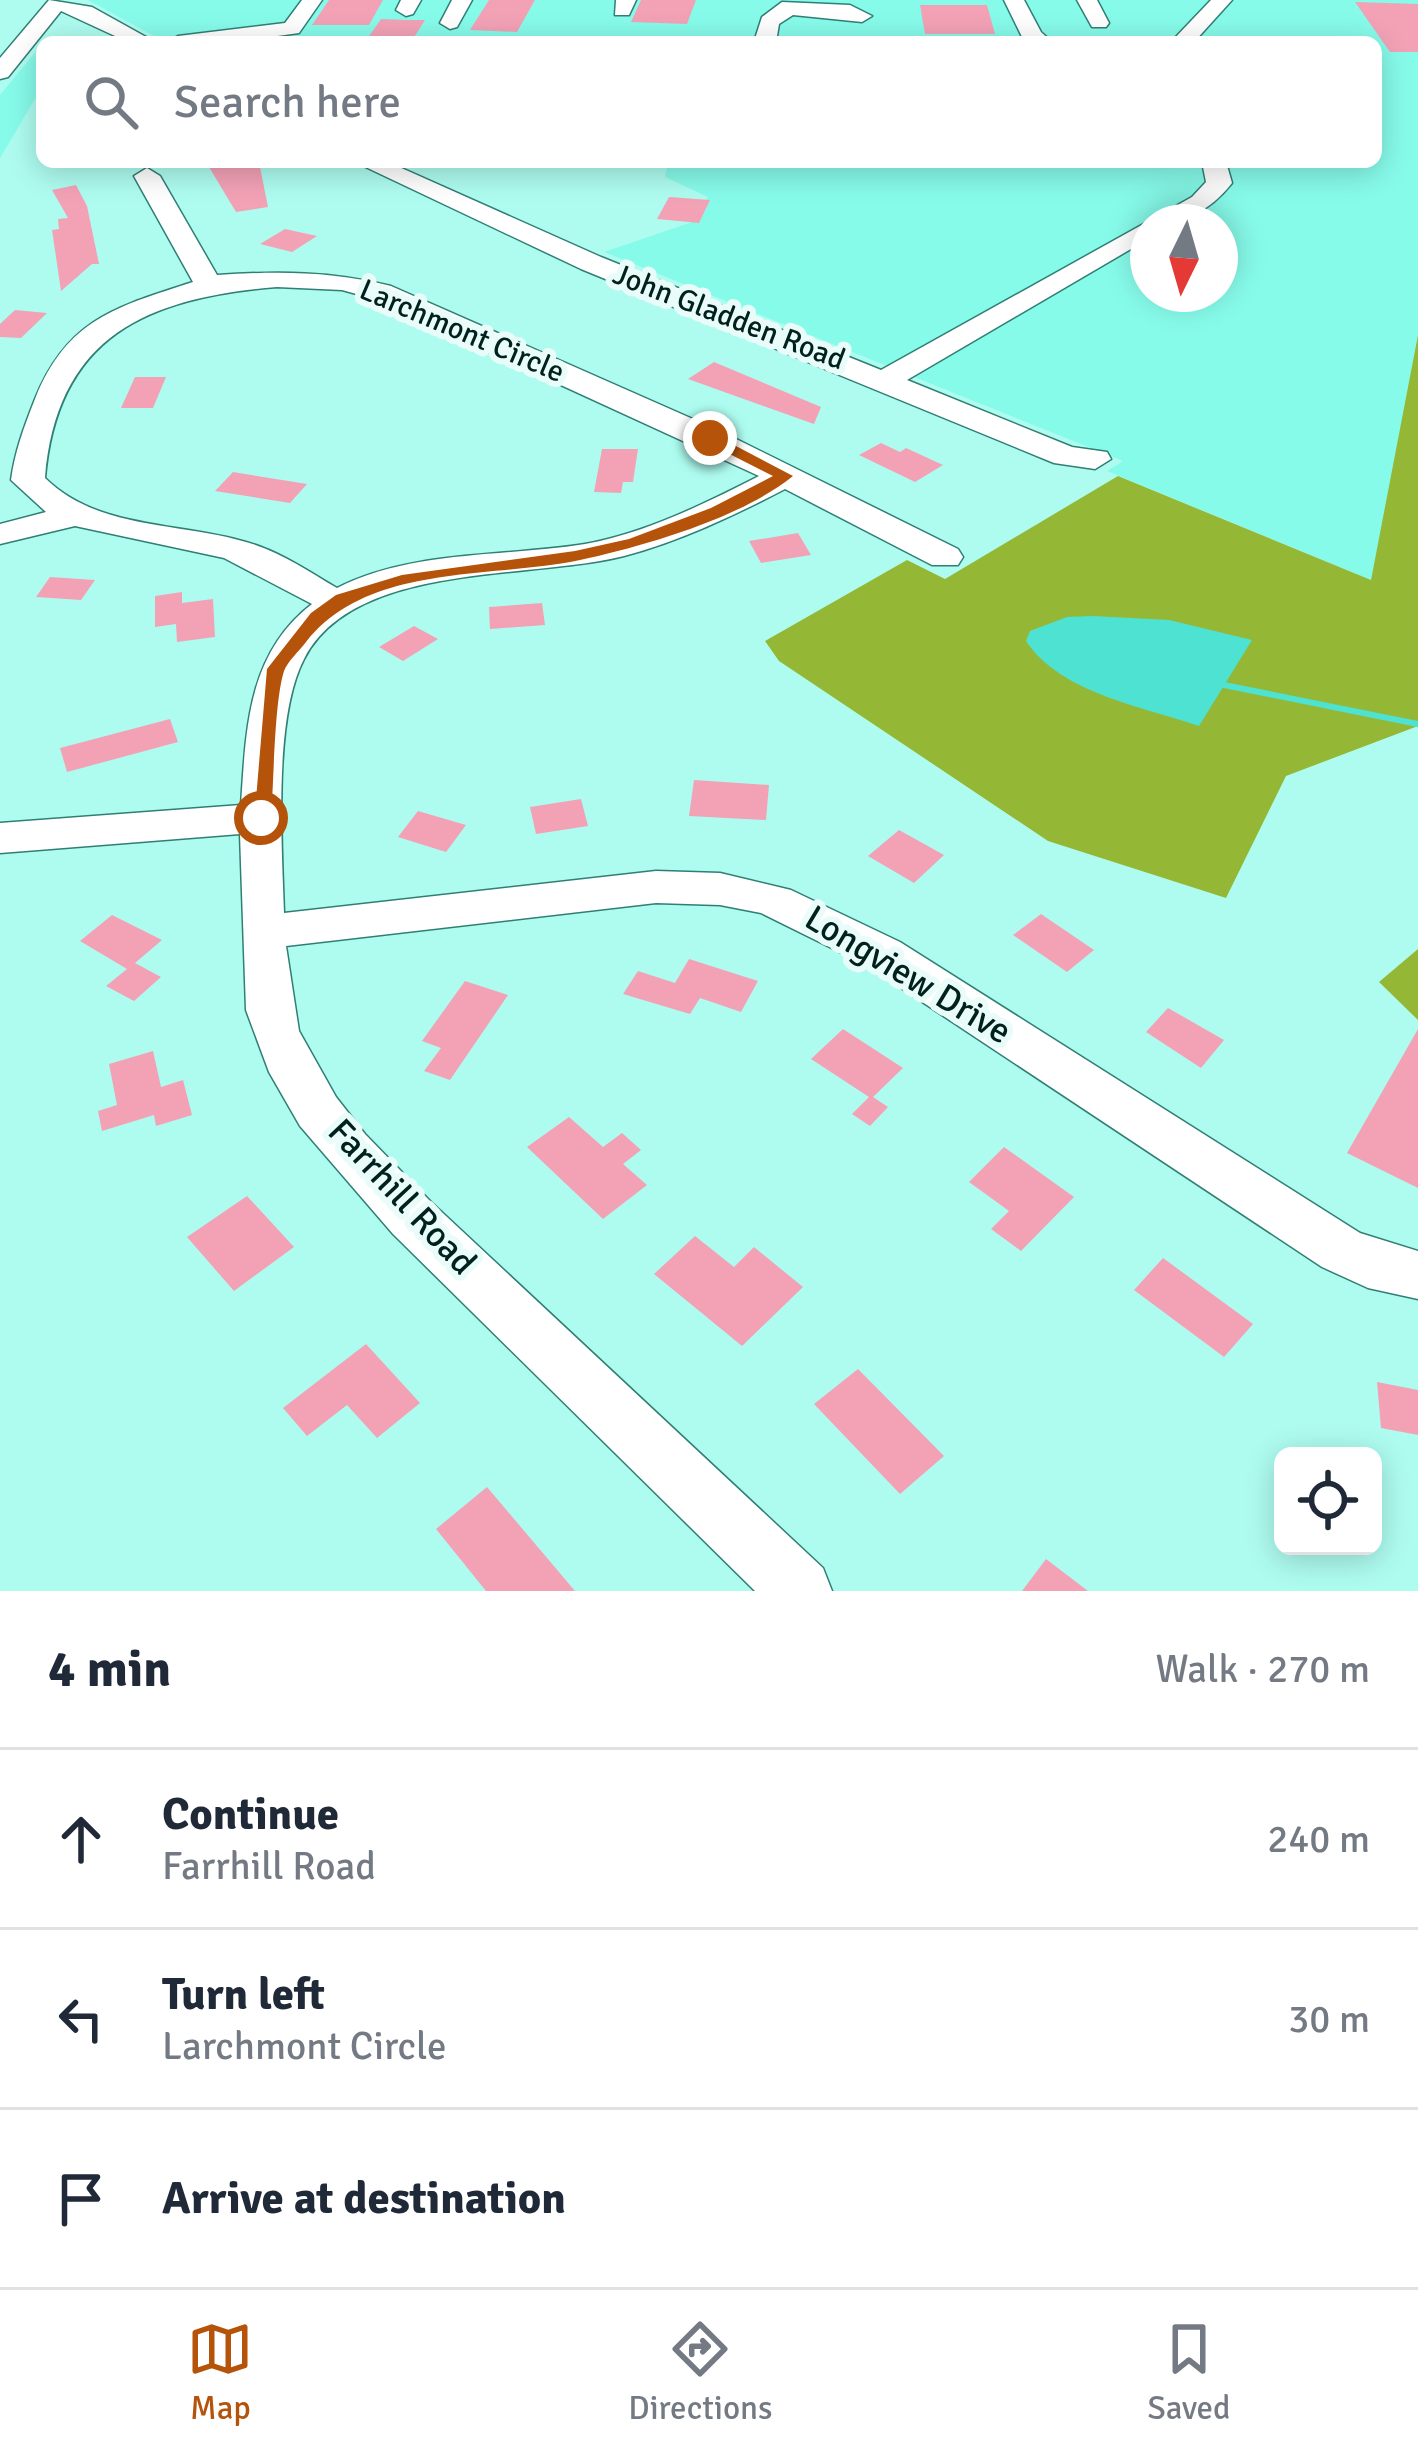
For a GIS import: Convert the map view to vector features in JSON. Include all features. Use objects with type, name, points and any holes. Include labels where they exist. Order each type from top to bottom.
[{"type":"street","points":[[289,35],[312,0]]},
{"type":"street","points":[[450,23],[462,0]]},
{"type":"street","points":[[1087,0],[1099,23]]},
{"type":"street","points":[[1188,36],[1222,0]]},
{"type":"street","points":[[42,35],[59,2],[133,36]]},
{"type":"street","points":[[1007,7],[1032,36]]},
{"type":"street","points":[[766,36],[769,21],[785,11],[850,11],[862,16]]},
{"type":"street","points":[[0,72],[36,40]]},
{"type":"street","name":"John Gladden Road","points":[[380,168],[597,265],[1066,456],[1095,459]]},
{"type":"street","points":[[1197,204],[1219,183],[1215,168]]},
{"type":"street","points":[[147,176],[209,286]]},
{"type":"street","points":[[887,380],[1130,238]]},
{"type":"street","name":"Larchmont Circle","points":[[28,480],[31,449],[59,378],[76,349],[119,317],[209,286],[294,279],[342,282],[381,292],[710,438],[945,557]]},
{"type":"street","name":"Farrhill Road","points":[[785,476],[716,511],[634,542],[575,556],[402,580],[335,603],[299,633],[276,669],[261,818],[272,1023],[280,1043],[346,1144],[800,1591]]},
{"type":"street","points":[[0,501],[28,480],[42,499],[73,516],[241,552],[290,574],[335,603]]},
{"type":"street","points":[[0,534],[73,516]]},
{"type":"street","points":[[0,838],[261,818]]},
{"type":"street","name":"Longview Drive","points":[[266,932],[656,887],[693,885],[755,893],[822,919],[884,954],[1341,1250],[1368,1264],[1418,1275]]},
{"type":"shaded area","points":[[88,0],[1418,0],[1418,347],[1371,580],[1107,471],[1123,461],[604,252],[695,221],[708,197],[665,177],[667,168],[1382,168],[1382,36],[154,36]]},
{"type":"shaded area","points":[[36,51],[36,97],[0,158],[0,95]]},
{"type":"shaded area","points":[[1418,335],[1418,726],[1286,776],[1226,898],[1048,841],[779,661],[765,641],[907,560],[945,579],[1118,476],[1371,580]]},
{"type":"shaded area","points":[[1067,617],[1169,620],[1252,640],[1199,726],[1081,686],[1041,659],[1026,641],[1030,631]]},
{"type":"shaded area","points":[[1418,949],[1418,1020],[1379,982]]},
{"type":"building","points":[[329,0],[383,0],[369,25],[312,25]]},
{"type":"building","points":[[489,0],[535,0],[517,32],[470,30]]},
{"type":"building","points":[[641,0],[696,0],[687,24],[631,22]]},
{"type":"building","points":[[1355,2],[1418,4],[1418,52],[1390,52]]},
{"type":"building","points":[[920,5],[987,5],[995,34],[925,34]]},
{"type":"building","points":[[381,19],[425,20],[415,36],[369,36]]},
{"type":"building","points":[[210,168],[260,168],[268,207],[236,212]]},
{"type":"building","points":[[76,185],[87,206],[99,264],[92,264],[61,291],[52,230],[59,229],[58,219],[68,218],[52,190]]},
{"type":"building","points":[[669,197],[710,200],[699,223],[657,219]]},
{"type":"building","points":[[285,229],[317,236],[292,252],[260,244]]},
{"type":"building","points":[[15,310],[47,313],[21,338],[0,337],[0,324]]},
{"type":"building","points":[[714,362],[821,407],[814,424],[688,379]]},
{"type":"building","points":[[135,377],[166,377],[153,408],[121,408]]},
{"type":"building","points":[[881,443],[900,452],[906,448],[943,465],[915,482],[859,455]]},
{"type":"building","points":[[602,449],[638,449],[633,482],[623,482],[621,493],[594,492]]},
{"type":"building","points":[[233,472],[307,484],[290,503],[215,491]]},
{"type":"building","points":[[798,533],[811,555],[761,563],[749,541]]},
{"type":"building","points":[[50,577],[95,580],[81,600],[36,597]]},
{"type":"building","points":[[182,592],[182,603],[213,599],[215,637],[177,642],[176,624],[155,627],[155,596]]},
{"type":"building","points":[[542,603],[545,625],[490,629],[489,607]]},
{"type":"building","points":[[414,626],[438,639],[403,661],[379,647]]},
{"type":"building","points":[[170,719],[178,742],[67,772],[60,748]]},
{"type":"building","points":[[694,780],[769,785],[766,820],[689,816]]},
{"type":"building","points":[[581,799],[588,826],[536,834],[530,807]]},
{"type":"building","points":[[418,811],[466,825],[446,852],[398,837]]},
{"type":"building","points":[[899,830],[944,855],[914,883],[868,856]]},
{"type":"building","points":[[1041,914],[1094,950],[1067,972],[1013,935]]},
{"type":"building","points":[[112,915],[162,940],[135,963],[161,977],[134,1001],[106,986],[127,969],[80,941]]},
{"type":"building","points":[[689,959],[758,981],[741,1012],[700,998],[690,1014],[623,994],[638,971],[675,983]]},
{"type":"building","points":[[465,981],[508,995],[450,1080],[424,1071],[441,1048],[422,1041]]},
{"type":"building","points":[[1168,1008],[1224,1040],[1201,1068],[1146,1032]]},
{"type":"building","points":[[843,1029],[903,1068],[873,1097],[888,1107],[870,1126],[852,1114],[869,1097],[811,1059]]},
{"type":"building","points":[[1418,1029],[1418,1188],[1347,1153]]},
{"type":"building","points":[[153,1051],[161,1087],[183,1080],[192,1115],[156,1126],[154,1115],[102,1131],[98,1111],[117,1105],[109,1064]]},
{"type":"building","points":[[569,1117],[603,1147],[622,1133],[641,1150],[623,1164],[647,1185],[603,1219],[527,1147]]},
{"type":"building","points":[[1004,1147],[1074,1197],[1021,1251],[991,1229],[1009,1211],[969,1182]]},
{"type":"building","points":[[247,1196],[294,1247],[234,1291],[187,1237]]},
{"type":"building","points":[[695,1236],[734,1267],[754,1247],[803,1287],[742,1346],[654,1274]]},
{"type":"building","points":[[1163,1258],[1253,1324],[1224,1357],[1134,1290]]},
{"type":"building","points":[[366,1344],[420,1403],[377,1438],[347,1405],[307,1436],[283,1408]]},
{"type":"building","points":[[858,1369],[944,1456],[900,1494],[814,1404]]},
{"type":"building","points":[[1377,1382],[1418,1390],[1418,1435],[1381,1428]]},
{"type":"building","points":[[487,1487],[575,1591],[486,1591],[436,1529]]},
{"type":"building","points":[[1046,1559],[1088,1591],[1022,1591]]},
{"type":"waterway","points":[[1214,683],[1418,724]]},
{"type":"route","points":[[261,818],[267,722],[276,669],[299,633],[317,616],[372,587],[575,556],[634,542],[716,511],[785,476],[710,438]]}]
